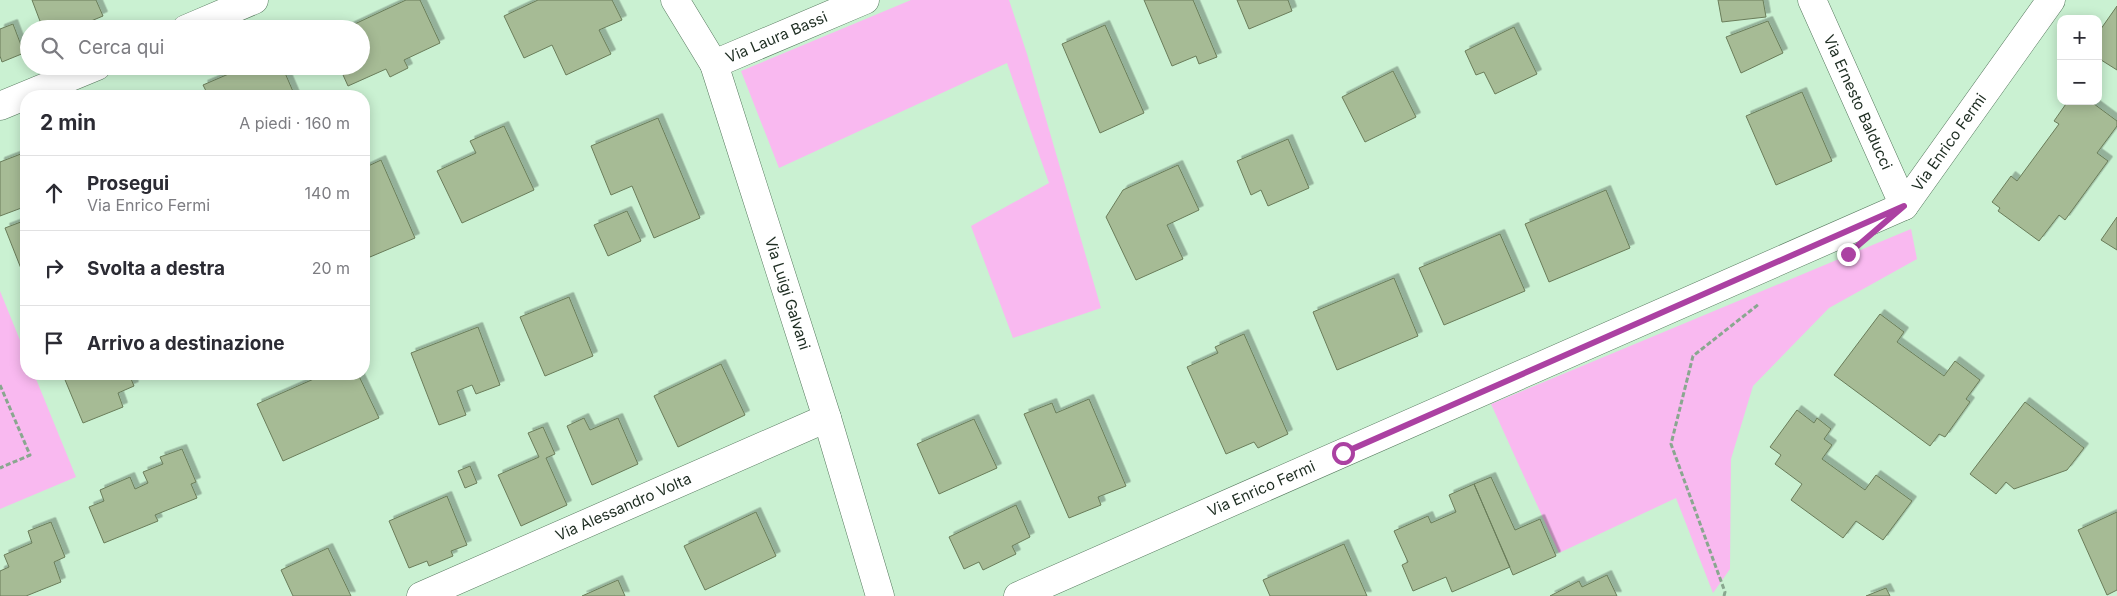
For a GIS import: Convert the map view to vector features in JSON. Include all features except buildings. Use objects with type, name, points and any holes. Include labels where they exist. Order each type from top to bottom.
[{"type":"street","points":[[207,20],[254,0]]},
{"type":"street","name":"Via Luigi Galvani","points":[[675,0],[714,64],[827,418],[880,596]]},
{"type":"street","name":"Via Laura Bassi","points":[[714,64],[865,0]]},
{"type":"street","name":"Via Ernesto Balducci","points":[[1812,0],[1904,206]]},
{"type":"street","name":"Via Enrico Fermi","points":[[1018,596],[1904,206],[2051,0]]},
{"type":"street","points":[[39,90],[75,75]]},
{"type":"street","points":[[0,106],[20,98]]},
{"type":"street","name":"Via Alessandro Volta","points":[[421,596],[827,418]]},
{"type":"path","points":[[1724,596],[1726,592],[1671,444],[1693,356],[1764,300]]},
{"type":"path","points":[[0,384],[30,455],[0,468]]},
{"type":"shaded area","points":[[911,0],[1009,0],[1027,54],[1101,308],[1013,338],[971,226],[1049,183],[1007,63],[779,168],[741,71]]},
{"type":"shaded area","points":[[1911,229],[1917,259],[1829,308],[1753,386],[1731,459],[1730,569],[1713,593],[1676,498],[1559,553],[1491,404]]},
{"type":"shaded area","points":[[0,291],[20,340],[20,380],[36,380],[76,477],[0,509]]},
{"type":"route","points":[[1343,453],[1904,206],[1848,254]]}]
